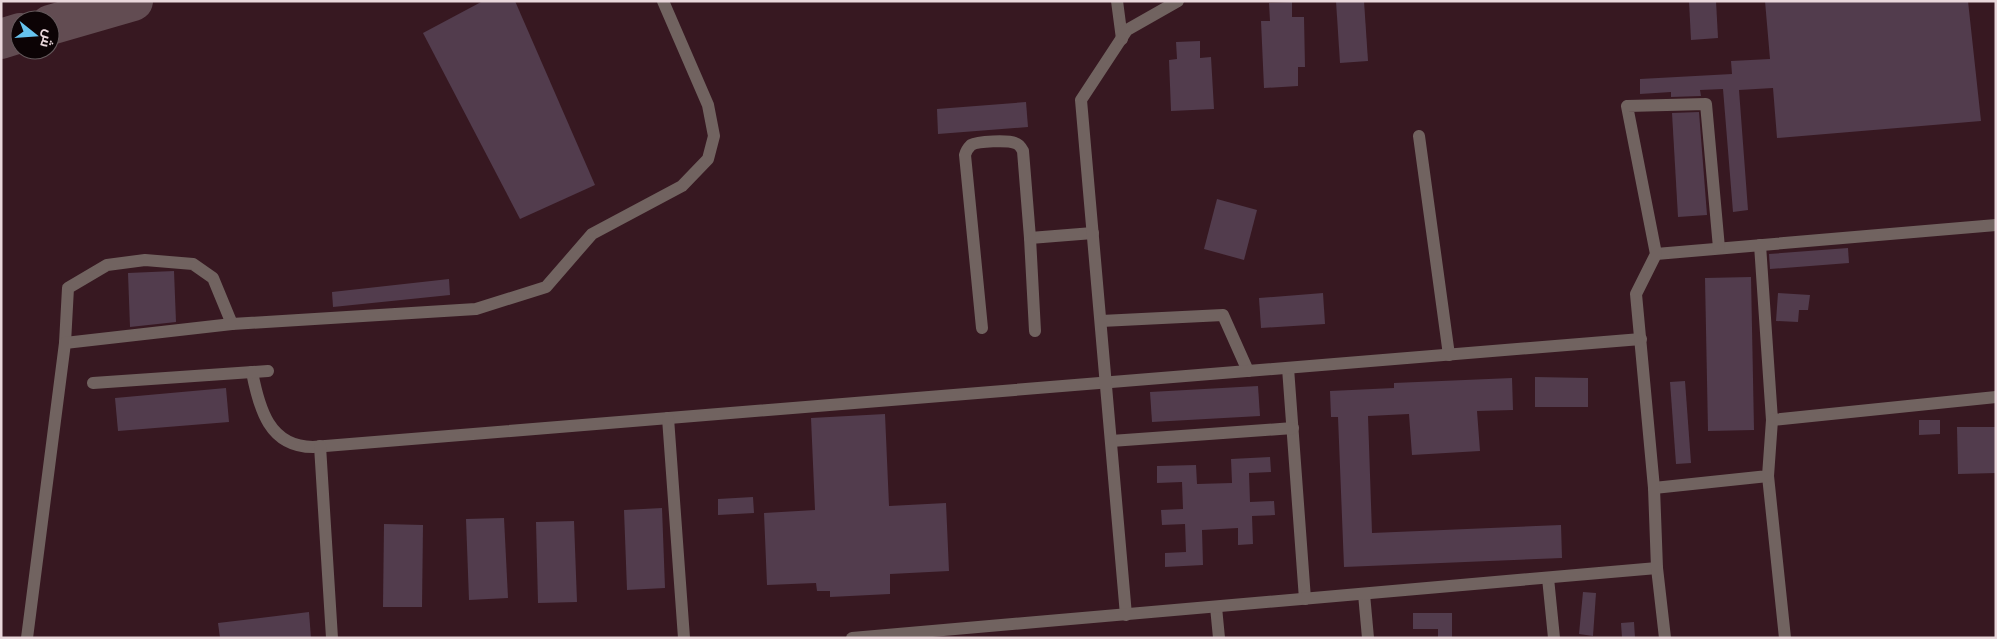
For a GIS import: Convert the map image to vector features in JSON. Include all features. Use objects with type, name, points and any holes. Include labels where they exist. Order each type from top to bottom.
[{"type":"lane","points":[[65,343],[232,324],[476,309],[546,287],[592,234],[682,186],[708,159],[714,136],[708,105],[663,1]]},
{"type":"lane","points":[[1117,1],[1122,38]]},
{"type":"lane","points":[[1126,615],[1082,100],[1127,30],[1178,1]]},
{"type":"lane","points":[[1665,638],[1658,568],[1654,488],[1636,294],[1656,254],[1627,106],[1706,104],[1718,248]]},
{"type":"lane","points":[[1419,136],[1448,354]]},
{"type":"lane","points":[[982,328],[965,162],[967,149],[972,144],[979,142],[1013,142],[1021,147],[1023,151],[1035,331]]},
{"type":"lane","points":[[1656,254],[1996,225]]},
{"type":"lane","points":[[1030,238],[1093,233]]},
{"type":"lane","points":[[1760,245],[1772,420],[1768,476],[1785,638]]},
{"type":"lane","points":[[26,638],[65,343],[68,288],[107,265],[145,260],[193,264],[213,278],[232,324]]},
{"type":"lane","points":[[1101,321],[1223,315],[1248,371]]},
{"type":"lane","points":[[252,372],[256,394],[268,422],[276,434],[297,446],[320,446],[1641,339]]},
{"type":"lane","points":[[1288,368],[1305,599]]},
{"type":"lane","points":[[93,383],[268,370]]},
{"type":"lane","points":[[1772,420],[1996,397]]},
{"type":"lane","points":[[668,418],[684,638]]},
{"type":"lane","points":[[1111,441],[1293,428]]},
{"type":"lane","points":[[320,446],[332,638]]},
{"type":"lane","points":[[1654,488],[1768,476]]},
{"type":"lane","points":[[852,638],[894,636],[1658,568]]},
{"type":"lane","points":[[1548,578],[1554,638]]},
{"type":"lane","points":[[1364,594],[1368,638]]},
{"type":"lane","points":[[1216,607],[1219,638]]},
{"type":"shaded area","points":[[1,1],[1996,1],[1996,638],[1,638]]},
{"type":"building","points":[[483,1],[515,1],[595,185],[520,219],[423,33]]},
{"type":"building","points":[[1336,1],[1364,1],[1368,61],[1340,63]]},
{"type":"building","points":[[1689,1],[1716,1],[1718,38],[1691,40]]},
{"type":"building","points":[[1765,1],[1968,1],[1981,121],[1777,138],[1773,88],[1739,90],[1748,210],[1733,212],[1723,89],[1700,90],[1701,96],[1671,97],[1671,92],[1640,94],[1640,79],[1732,74],[1731,61],[1770,59]]},
{"type":"building","points":[[1292,2],[1292,17],[1304,17],[1305,67],[1298,67],[1298,86],[1264,88],[1261,21],[1270,21],[1269,3]]},
{"type":"building","points":[[1200,41],[1200,58],[1211,57],[1214,109],[1171,111],[1169,60],[1177,59],[1176,42]]},
{"type":"building","points":[[1026,102],[1028,127],[938,134],[937,109]]},
{"type":"building","points":[[1699,112],[1707,215],[1678,217],[1672,113]]},
{"type":"building","points":[[1217,199],[1257,210],[1244,260],[1204,249]]},
{"type":"building","points":[[1848,248],[1849,263],[1770,269],[1769,254]]},
{"type":"building","points":[[174,271],[176,322],[130,327],[128,273]]},
{"type":"building","points":[[1751,277],[1754,430],[1708,431],[1705,278]]},
{"type":"building","points":[[449,279],[450,295],[333,307],[332,292]]},
{"type":"building","points":[[1323,293],[1325,324],[1261,328],[1259,298]]},
{"type":"building","points":[[1778,293],[1810,295],[1808,310],[1799,310],[1798,322],[1776,321]]},
{"type":"building","points":[[1535,377],[1588,378],[1588,407],[1535,407]]},
{"type":"building","points":[[1512,378],[1513,410],[1477,411],[1480,451],[1412,455],[1409,414],[1368,416],[1372,533],[1561,525],[1562,558],[1344,567],[1338,417],[1331,417],[1330,391],[1394,388],[1394,383]]},
{"type":"building","points":[[1685,381],[1691,463],[1676,464],[1670,382]]},
{"type":"building","points":[[1258,386],[1260,416],[1152,422],[1150,392]]},
{"type":"building","points":[[226,388],[229,422],[118,431],[115,398]]},
{"type":"building","points":[[885,414],[889,506],[946,503],[949,571],[890,574],[890,594],[830,597],[830,591],[817,591],[816,583],[767,585],[764,513],[815,510],[811,418]]},
{"type":"building","points":[[1919,420],[1940,420],[1940,434],[1919,435]]},
{"type":"building","points":[[1957,427],[1996,427],[1996,473],[1958,474]]},
{"type":"building","points":[[1270,457],[1271,472],[1249,473],[1250,502],[1274,501],[1275,515],[1252,516],[1253,544],[1238,545],[1238,528],[1202,530],[1203,565],[1165,567],[1165,553],[1186,552],[1185,524],[1162,525],[1161,510],[1183,509],[1182,482],[1157,483],[1157,466],[1196,465],[1197,484],[1232,483],[1231,459]]},
{"type":"building","points":[[753,497],[754,513],[718,515],[718,499]]},
{"type":"building","points":[[662,508],[665,588],[627,590],[624,510]]},
{"type":"building","points":[[504,518],[508,598],[469,600],[466,519]]},
{"type":"building","points":[[574,521],[577,602],[538,603],[536,522]]},
{"type":"building","points":[[384,524],[423,525],[422,607],[383,607]]},
{"type":"building","points":[[1583,592],[1596,593],[1593,636],[1579,634]]},
{"type":"building","points":[[309,612],[311,638],[220,638],[218,623]]},
{"type":"building","points":[[1413,613],[1452,613],[1452,638],[1438,638],[1438,629],[1413,629]]},
{"type":"building","points":[[1634,622],[1635,638],[1622,638],[1621,623]]},
{"type":"taxiway","points":[[60,22],[133,1]]},
{"type":"taxiway","points":[[1,39],[10,36]]}]
